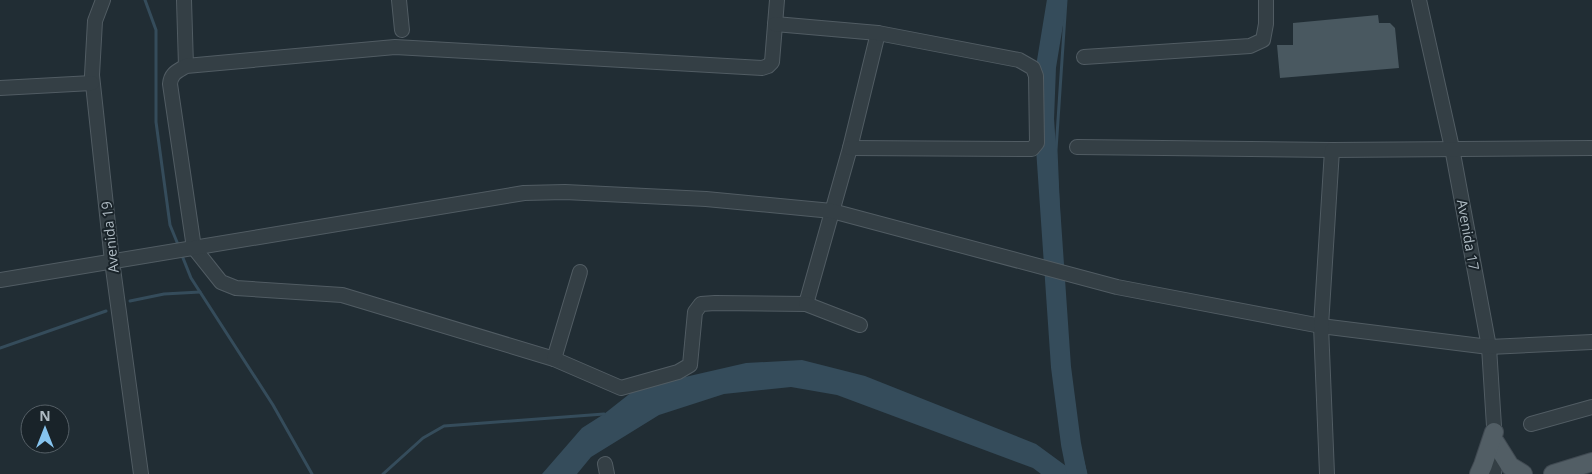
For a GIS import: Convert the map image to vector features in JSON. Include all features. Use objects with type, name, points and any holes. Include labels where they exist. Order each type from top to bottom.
[{"type":"main road","points":[[1478,474],[1494,437]]},
{"type":"main road","points":[[1494,437],[1510,466],[1523,474]]},
{"type":"main road","points":[[1553,474],[1592,462]]},
{"type":"street","name":"Avenida 19","points":[[103,0],[96,21],[92,83],[112,261],[141,474]]},
{"type":"street","points":[[184,0],[186,66]]},
{"type":"street","points":[[399,0],[402,30]]},
{"type":"street","points":[[777,0],[772,62],[762,68],[395,47],[186,66],[174,73],[170,78],[170,84],[194,248],[221,282],[236,288],[342,296],[554,359],[621,388],[678,372],[690,365],[695,312],[701,304],[806,304],[860,325]]},
{"type":"street","points":[[1084,57],[1250,46],[1263,40],[1266,24],[1266,0]]},
{"type":"street","name":"Avenida 17","points":[[1419,0],[1452,148],[1489,347],[1494,474]]},
{"type":"street","points":[[775,24],[878,33],[1019,60],[1033,68],[1036,76],[1037,143],[1032,149],[850,148]]},
{"type":"street","points":[[806,304],[850,148],[878,33]]},
{"type":"street","points":[[0,88],[92,83]]},
{"type":"street","points":[[1076,147],[1332,150],[1592,148]]},
{"type":"street","points":[[1327,474],[1321,326],[1332,150]]},
{"type":"street","points":[[0,280],[524,193],[565,192],[706,199],[832,211],[1117,287],[1321,326],[1489,347],[1592,342]]},
{"type":"street","points":[[554,359],[580,272]]},
{"type":"street","points":[[1531,424],[1592,407]]},
{"type":"water","points":[[802,360],[865,376],[1036,444],[1077,474],[1041,474],[1033,468],[837,395],[791,387],[724,394],[659,415],[591,457],[577,474],[542,474],[582,428],[604,414],[637,388],[746,363]]},
{"type":"building","points":[[1378,15],[1379,23],[1390,23],[1395,28],[1399,68],[1280,78],[1277,45],[1293,45],[1293,23]]},
{"type":"waterway","points":[[145,0],[156,30],[156,122],[170,225],[179,247]]},
{"type":"waterway","points":[[1057,0],[1046,67],[1044,119],[1061,367],[1077,474]]},
{"type":"waterway","points":[[1061,269],[1056,150],[1066,0]]},
{"type":"waterway","points":[[181,253],[191,278],[273,405],[312,474]]},
{"type":"waterway","points":[[1061,275],[1072,419],[1086,474]]},
{"type":"waterway","points":[[130,301],[164,294],[200,292]]},
{"type":"waterway","points":[[0,348],[106,311]]},
{"type":"waterway","points":[[383,474],[423,438],[444,426],[604,414]]}]
